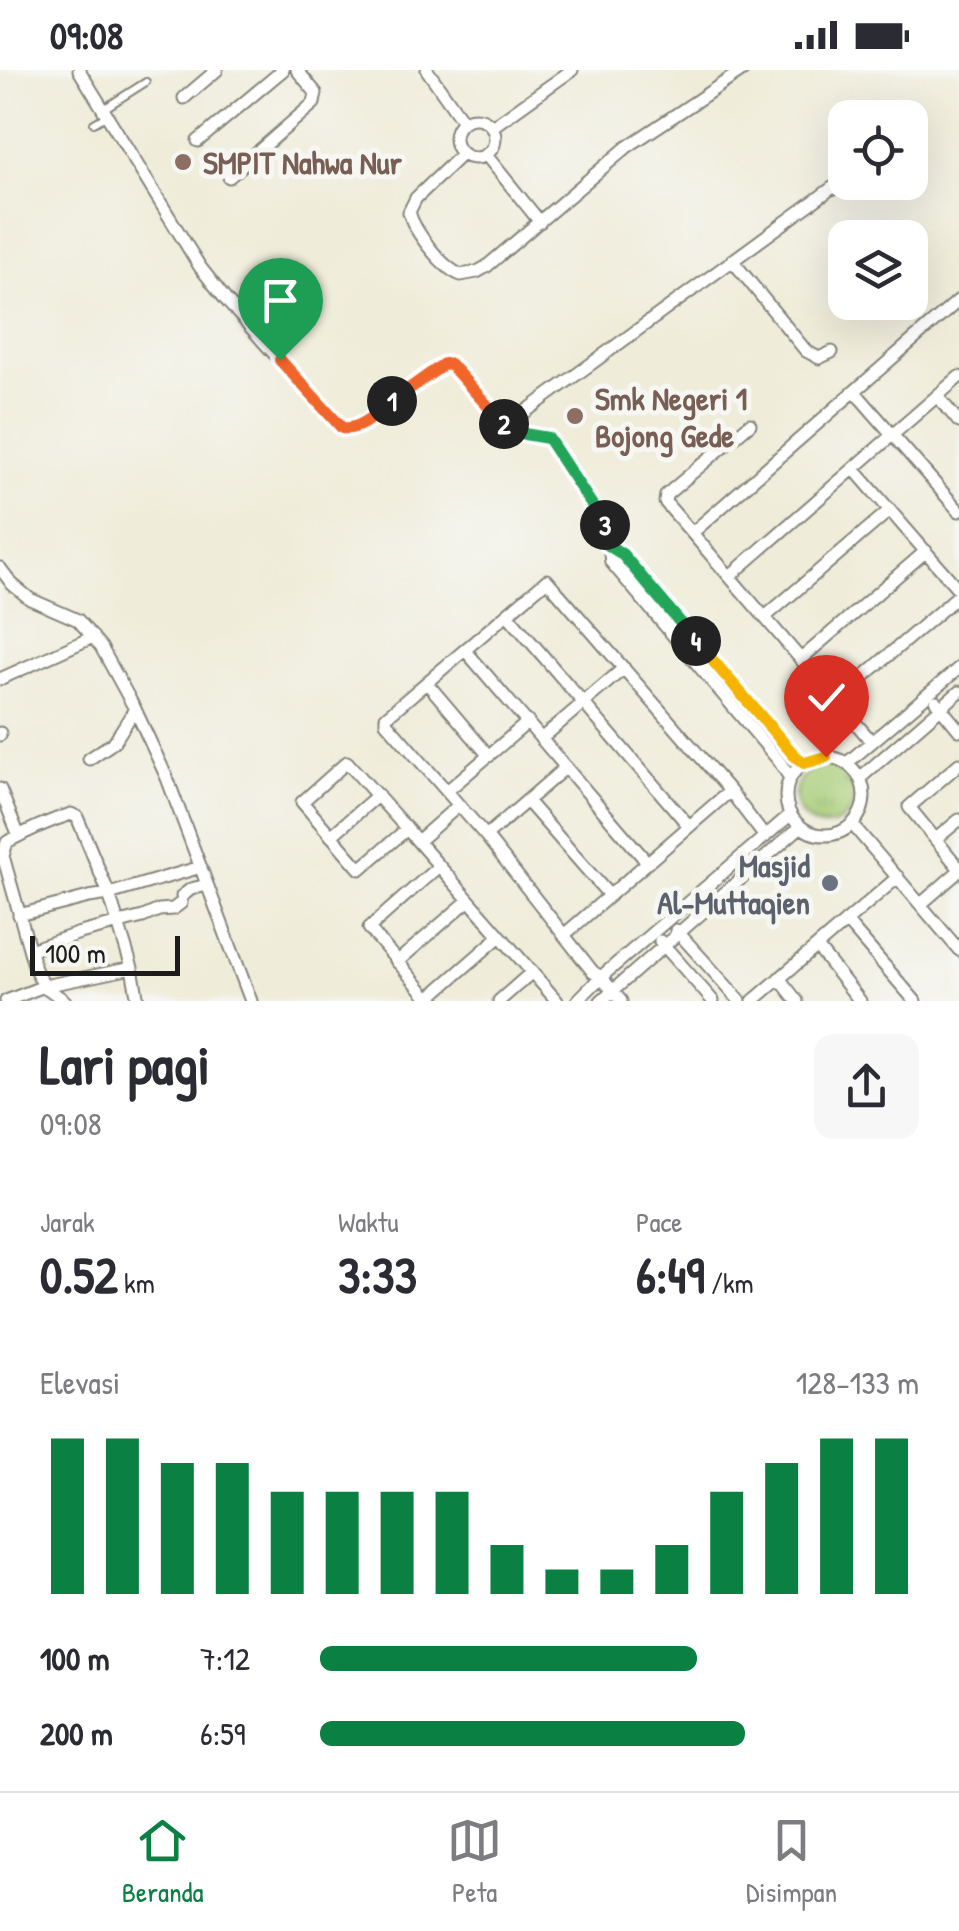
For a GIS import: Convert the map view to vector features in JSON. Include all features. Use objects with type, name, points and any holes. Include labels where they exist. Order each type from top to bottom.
[{"type":"street","points":[[78,70],[101,117],[213,285],[342,428],[360,425],[444,364],[450,364],[506,426],[548,438],[602,517],[612,562],[790,778]]},
{"type":"street","points":[[184,98],[217,70]]},
{"type":"street","points":[[198,141],[283,70]]},
{"type":"street","points":[[229,177],[314,103],[316,93],[297,70]]},
{"type":"street","points":[[427,70],[463,122]]},
{"type":"street","points":[[492,128],[572,70]]},
{"type":"street","points":[[462,154],[416,198],[409,212],[415,228],[445,265],[461,275],[477,272],[627,147],[742,70]]},
{"type":"street","points":[[479,118],[492,128],[494,142],[486,155],[470,158],[462,154],[454,142],[463,122],[479,118]]},
{"type":"street","points":[[486,155],[540,222]]},
{"type":"street","points":[[506,426],[828,191]]},
{"type":"street","points":[[732,260],[806,351],[818,358],[832,352]]},
{"type":"street","points":[[692,533],[959,300]]},
{"type":"street","points":[[730,576],[959,377]]},
{"type":"street","points":[[855,392],[959,510]]},
{"type":"street","points":[[937,396],[959,422]]},
{"type":"street","points":[[750,424],[666,495],[665,502],[872,742]]},
{"type":"street","points":[[836,700],[959,592],[854,469]]},
{"type":"street","points":[[765,617],[890,510]]},
{"type":"street","points":[[608,545],[622,554],[790,752],[804,763]]},
{"type":"street","points":[[800,659],[926,551]]},
{"type":"street","points":[[0,568],[30,599],[78,620],[94,636],[167,778],[251,1001]]},
{"type":"street","points":[[766,837],[550,581],[545,581],[385,719],[486,836],[609,998],[800,827]]},
{"type":"street","points":[[506,614],[689,826]]},
{"type":"street","points":[[0,679],[94,636]]},
{"type":"street","points":[[465,650],[647,862]]},
{"type":"street","points":[[541,738],[624,668]]},
{"type":"street","points":[[846,763],[959,668]]},
{"type":"street","points":[[427,684],[489,756]]},
{"type":"street","points":[[860,778],[959,692]]},
{"type":"street","points":[[928,694],[959,730]]},
{"type":"street","points":[[89,758],[114,742],[134,709]]},
{"type":"street","points":[[447,792],[528,722]]},
{"type":"street","points":[[826,757],[846,763],[860,778],[862,810],[852,824],[837,834],[819,835],[800,827],[790,815],[786,790],[790,778],[804,763],[826,757]]},
{"type":"street","points":[[408,830],[362,869],[358,868],[302,804],[303,800],[348,762],[378,795],[556,1001]]},
{"type":"street","points":[[921,904],[959,869],[909,806],[959,764]]},
{"type":"street","points":[[486,836],[566,767]]},
{"type":"street","points":[[0,789],[19,836]]},
{"type":"street","points":[[564,934],[730,791]]},
{"type":"street","points":[[331,836],[378,795]]},
{"type":"street","points":[[527,800],[608,895]]},
{"type":"street","points":[[418,841],[459,805]]},
{"type":"street","points":[[65,1001],[44,986],[35,969],[3,856],[7,842],[71,814],[77,817],[109,894],[138,1001]]},
{"type":"street","points":[[577,1001],[596,979],[790,815]]},
{"type":"street","points":[[936,839],[959,820]]},
{"type":"street","points":[[852,824],[959,950]]},
{"type":"street","points":[[439,866],[369,928],[430,1000],[500,936]]},
{"type":"street","points":[[20,915],[201,867]]},
{"type":"street","points":[[754,1001],[898,877]]},
{"type":"street","points":[[30,950],[159,910],[173,910],[187,891],[207,885]]},
{"type":"street","points":[[398,962],[469,900]]},
{"type":"street","points":[[668,921],[740,1001]]},
{"type":"street","points":[[846,921],[916,1001]]},
{"type":"street","points":[[653,934],[713,1001]]},
{"type":"street","points":[[817,946],[860,1001]]},
{"type":"street","points":[[6,1001],[44,986],[132,968]]},
{"type":"street","points":[[498,1001],[532,972]]},
{"type":"street","points":[[778,978],[797,1001]]},
{"type":"lane","points":[[101,117],[146,82]]},
{"type":"green space","points":[[825,766],[846,775],[855,796],[846,817],[825,826],[804,817],[795,796],[804,775]]},
{"type":"place","name":"SMPIT Nahwa Nur","points":[[183,162]]},
{"type":"place","name":"Smk Negeri 1 Bojong Gede","points":[[575,416]]},
{"type":"place","name":"Masjid Al-Muttaqien","points":[[830,883]]},
{"type":"route","points":[[280,360],[334,421],[350,429],[444,364],[450,364],[506,426],[548,438],[602,517],[608,545],[622,554],[790,752],[804,763],[826,757]]}]
